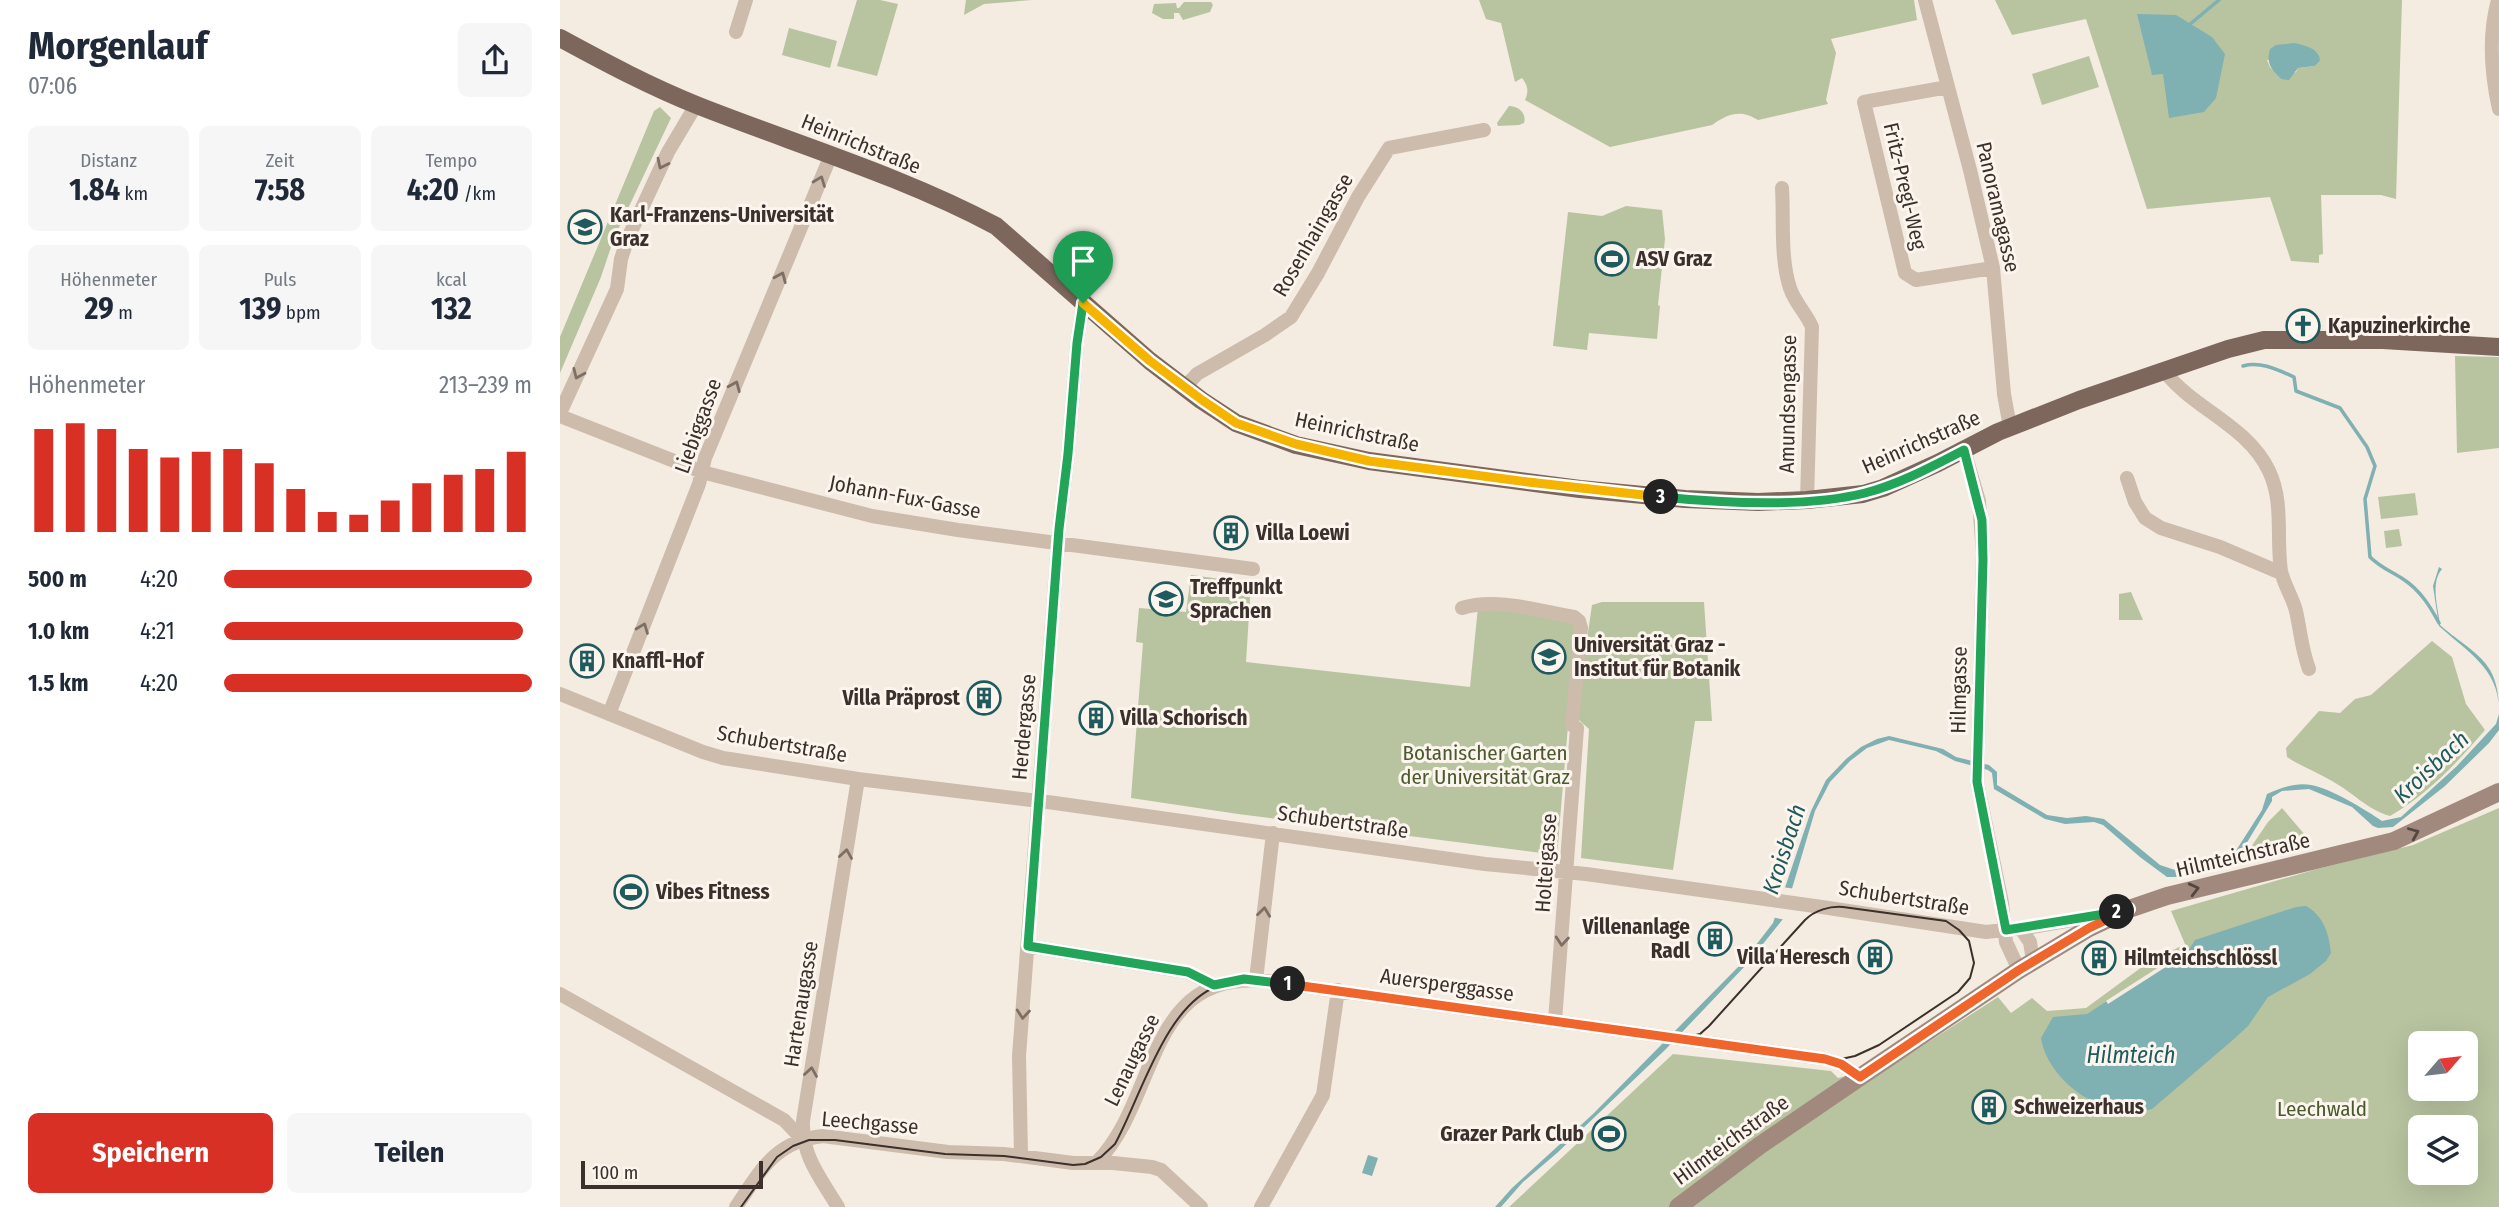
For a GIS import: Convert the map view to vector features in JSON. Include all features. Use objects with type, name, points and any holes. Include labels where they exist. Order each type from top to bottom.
[{"type":"main road","name":"Heinrichstraße","points":[[560,38],[636,79],[696,105],[831,155],[956,206],[996,226],[1150,361],[1236,423],[1296,444],[1369,461],[1515,481],[1685,499],[1758,502],[1840,497],[1883,488],[2010,427],[2080,400],[2253,342],[2274,339],[2383,340],[2499,347]]},
{"type":"main road","name":"Hilmteichstraße","points":[[1678,1207],[1759,1146],[1860,1077],[2026,966],[2089,928],[2129,909],[2177,894],[2394,841],[2499,792]]},
{"type":"main road","name":"Hilmteichstraße","points":[[2470,807],[2499,801]]},
{"type":"street","points":[[736,32],[746,0]]},
{"type":"street","name":"Panoramagasse","points":[[1925,0],[1993,268],[2004,394],[2010,427]]},
{"type":"street","points":[[2498,0],[2491,51],[2499,109]]},
{"type":"street","name":"Fritz-Pregl-Weg","points":[[1948,87],[1864,102],[1887,205],[1908,276],[1916,280],[1993,268]]},
{"type":"street","points":[[560,415],[617,289],[621,259],[628,238],[668,152],[696,105]]},
{"type":"street","name":"Rosenhaingasse","points":[[1184,387],[1198,374],[1291,317],[1318,273],[1358,197],[1389,148],[1485,130]]},
{"type":"street","name":"Liebiggasse","points":[[609,714],[702,472],[705,458],[831,155]]},
{"type":"street","name":"Amundsengasse","points":[[1782,188],[1786,267],[1790,287],[1812,327],[1807,500]]},
{"type":"street","name":"Herdergasse","points":[[1021,1155],[1019,1056],[1059,543],[1083,303]]},
{"type":"street","points":[[2165,372],[2177,387],[2240,435],[2258,453],[2269,471],[2277,495],[2281,573],[2296,609],[2302,649],[2309,669]]},
{"type":"street","name":"Johann-Fux-Gasse","points":[[560,415],[702,472],[872,516],[1254,569]]},
{"type":"street","name":"Hilmgasse","points":[[1964,450],[1982,520],[1977,782],[2006,930]]},
{"type":"street","points":[[2127,478],[2135,502],[2145,518],[2161,528],[2220,547],[2281,573]]},
{"type":"street","name":"Holteigasse","points":[[1462,608],[1499,605],[1574,617],[1581,628],[1572,724],[1577,729],[1555,1021]]},
{"type":"street","name":"Schubertstraße","points":[[560,694],[723,758],[858,779],[1038,801],[1485,864],[1768,899],[1986,932],[2021,929],[2129,909]]},
{"type":"street","name":"Hartenaugasse","points":[[803,1140],[803,1121],[858,779]]},
{"type":"street","points":[[1256,980],[1273,833]]},
{"type":"street","points":[[2021,929],[2030,942],[2026,966]]},
{"type":"street","points":[[2006,930],[2006,942],[2026,966]]},
{"type":"street","points":[[1028,946],[1188,972],[1214,985]]},
{"type":"street","name":"Auersperggasse","points":[[1214,985],[1256,980],[1657,1035],[1825,1059],[1841,1064],[1860,1077]]},
{"type":"street","name":"Lenaugasse","points":[[1096,1163],[1112,1144],[1163,1037],[1174,1020],[1191,999],[1214,985]]},
{"type":"street","points":[[1261,1207],[1323,1095],[1338,990]]},
{"type":"street","name":"Leechgasse","points":[[560,994],[784,1120],[803,1140],[823,1136],[948,1152],[1021,1155],[1073,1163],[1161,1170],[1201,1207]]},
{"type":"street","points":[[736,1207],[773,1156],[787,1146],[803,1140],[810,1162],[838,1207]]},
{"type":"green space","points":[[857,0],[880,0],[898,4],[877,76],[837,66]]},
{"type":"green space","points":[[966,0],[1032,0],[984,4],[964,15]]},
{"type":"green space","points":[[1479,0],[1914,0],[1917,20],[1831,39],[1836,53],[1826,100],[1828,104],[1758,120],[1734,114],[1712,125],[1610,147],[1525,100],[1527,86],[1522,78],[1515,82],[1501,23],[1486,19]]},
{"type":"green space","points":[[1995,0],[2402,0],[2396,199],[2381,195],[2321,195],[2323,254],[2319,255],[2319,263],[2291,261],[2270,197],[2147,209],[2086,19],[2012,35]],"holes":[[[2267,60],[2320,61],[2315,66],[2298,68],[2296,72],[2281,79]]]},
{"type":"green space","points":[[1184,2],[1211,2],[1213,5],[1210,12],[1183,20],[1179,13],[1174,13],[1174,19],[1163,19],[1152,13],[1154,4],[1176,3],[1179,8]]},
{"type":"green space","points":[[789,28],[837,41],[830,68],[782,55]]},
{"type":"green space","points":[[2089,56],[2099,87],[2042,105],[2032,74]]},
{"type":"green space","points":[[1509,106],[1521,111],[1524,123],[1498,126],[1497,123]]},
{"type":"green space","points":[[660,107],[671,118],[614,238],[601,277],[560,373],[560,337],[654,111]]},
{"type":"green space","name":"ASV Graz","points":[[1626,206],[1662,210],[1665,239],[1657,339],[1589,333],[1587,350],[1553,346],[1568,212],[1602,216]]},
{"type":"green space","points":[[2455,356],[2499,357],[2499,448],[2457,453]]},
{"type":"green space","points":[[2415,493],[2418,515],[2381,519],[2378,497]]},
{"type":"green space","points":[[2399,529],[2402,546],[2386,548],[2384,531]]},
{"type":"green space","name":"Botanischer Garten der Universität Graz","points":[[1191,575],[1251,583],[1246,662],[1470,687],[1478,607],[1577,620],[1557,855],[1131,798],[1143,643],[1136,642],[1139,608],[1186,612]]},
{"type":"green space","points":[[2131,592],[2143,620],[2119,620],[2119,594]]},
{"type":"green space","points":[[1602,602],[1704,602],[1712,721],[1695,721],[1673,870],[1581,858],[1589,729],[1578,719],[1592,605]]},
{"type":"green space","points":[[2432,641],[2452,657],[2466,704],[2485,730],[2453,766],[2417,798],[2390,816],[2374,810],[2332,781],[2287,757],[2286,748],[2319,711],[2340,713],[2355,699],[2371,695]]},
{"type":"green space","points":[[2282,808],[2306,836],[2301,842],[2287,849],[2247,853],[2268,822]]},
{"type":"green space","name":"Leechwald","points":[[2499,808],[2499,1207],[1509,1207],[1673,1054],[1831,1071],[1838,1078],[1893,1065],[1998,997],[2011,1013],[2032,998],[2047,1011],[2086,1008],[2146,964],[2185,944],[2171,911],[2317,869],[2413,845]]},
{"type":"water","points":[[2137,14],[2176,15],[2212,37],[2225,54],[2216,98],[2204,112],[2169,118],[2163,74],[2152,75]]},
{"type":"water","points":[[2294,43],[2315,51],[2320,61],[2315,66],[2298,68],[2289,80],[2281,79],[2270,66],[2270,49],[2276,45]]},
{"type":"water","name":"Kroisbach","points":[[2439,567],[2442,569],[2436,581],[2436,588],[2440,625],[2473,651],[2489,668],[2498,693],[2499,710],[2498,695],[2487,672],[2470,652],[2439,626],[2433,586]]},
{"type":"water","name":"Kroisbach","points":[[2499,714],[2499,730],[2489,743],[2445,786],[2393,827],[2373,826],[2352,807],[2309,789],[2282,791],[2272,797],[2240,854],[2219,868],[2179,877],[2167,877],[2103,825],[2094,822],[2065,824],[2045,819],[1994,789],[1992,773],[1988,770],[1955,761],[1936,751],[1889,740],[1867,748],[1830,782],[1815,811],[1783,919],[1746,965],[1666,1049],[1523,1182],[1501,1207],[1495,1207],[1593,1114],[1742,963],[1773,923],[1811,811],[1826,780],[1846,759],[1877,739],[1889,736],[1943,749],[1956,757],[1989,765],[1997,772],[1997,785],[2047,815],[2104,819],[2160,865],[2181,872],[2221,862],[2237,849],[2262,810],[2267,794],[2289,786],[2305,784],[2328,790],[2382,821],[2401,817],[2457,766],[2496,724]]},
{"type":"water","name":"Hilmteich","points":[[2306,906],[2317,915],[2327,932],[2331,953],[2326,961],[2310,974],[2268,997],[2248,1026],[2152,1109],[2116,1110],[2098,1104],[2067,1083],[2055,1069],[2041,1038],[2053,1017],[2087,1014],[2107,1001],[2108,1003],[2186,954],[2195,940]]},
{"type":"water","points":[[1368,1155],[1378,1158],[1372,1176],[1362,1173]]},
{"type":"pier","points":[[1782,887],[1796,889],[1786,920],[1771,917]]},
{"type":"pier","points":[[2187,949],[2186,954],[2108,1004],[2106,1001]]},
{"type":"waterway","points":[[2189,25],[2219,0]]},
{"type":"waterway","points":[[2243,366],[2263,365],[2294,377],[2296,391],[2340,408],[2367,447],[2375,466],[2365,499],[2370,557],[2415,588],[2439,623]]},
{"type":"tram line","points":[[741,1207],[777,1157],[793,1146],[809,1140],[835,1140],[945,1154],[1004,1156],[1073,1165],[1085,1164],[1101,1157],[1115,1144],[1156,1054],[1183,1012],[1199,996],[1224,984],[1266,982],[1679,1042],[1832,1061],[1855,1056],[1879,1045],[1958,992],[1970,978],[1974,963],[1969,941],[1946,921],[1843,907],[1823,909],[1805,920],[1709,1026],[1700,1034],[1687,1037]]},
{"type":"place","name":"Karl-Franzens-Universität Graz","points":[[585,227]]},
{"type":"place","name":"ASV Graz","points":[[1612,259]]},
{"type":"place","name":"Kapuzinerkirche","points":[[2303,326]]},
{"type":"place","name":"Villa Loewi","points":[[1231,533]]},
{"type":"place","name":"Treffpunkt Sprachen","points":[[1166,599]]},
{"type":"place","name":"Universität Graz - Institut für Botanik","points":[[1549,657]]},
{"type":"place","name":"Knaffl-Hof","points":[[587,661]]},
{"type":"place","name":"Villa Präprost","points":[[984,698]]},
{"type":"place","name":"Villa Schorisch","points":[[1096,718]]},
{"type":"place","name":"Vibes Fitness","points":[[631,892]]},
{"type":"place","name":"Villenanlage Radl","points":[[1715,939]]},
{"type":"place","name":"Villa Heresch","points":[[1875,957]]},
{"type":"place","name":"Hilmteichschlössl","points":[[2099,958]]},
{"type":"place","name":"Schweizerhaus","points":[[1989,1107]]},
{"type":"place","name":"Grazer Park Club","points":[[1609,1134]]},
{"type":"route","points":[[1083,303],[1150,361],[1236,423],[1296,444],[1369,461],[1580,489],[1685,499],[1758,502],[1863,494],[1883,488],[1964,450],[1982,520],[1977,782],[2006,930],[2129,909],[2089,928],[2019,970],[1860,1077],[1841,1064],[1825,1059],[1266,981],[1244,979],[1214,985],[1188,972],[1028,946],[1059,529],[1083,303]]}]
